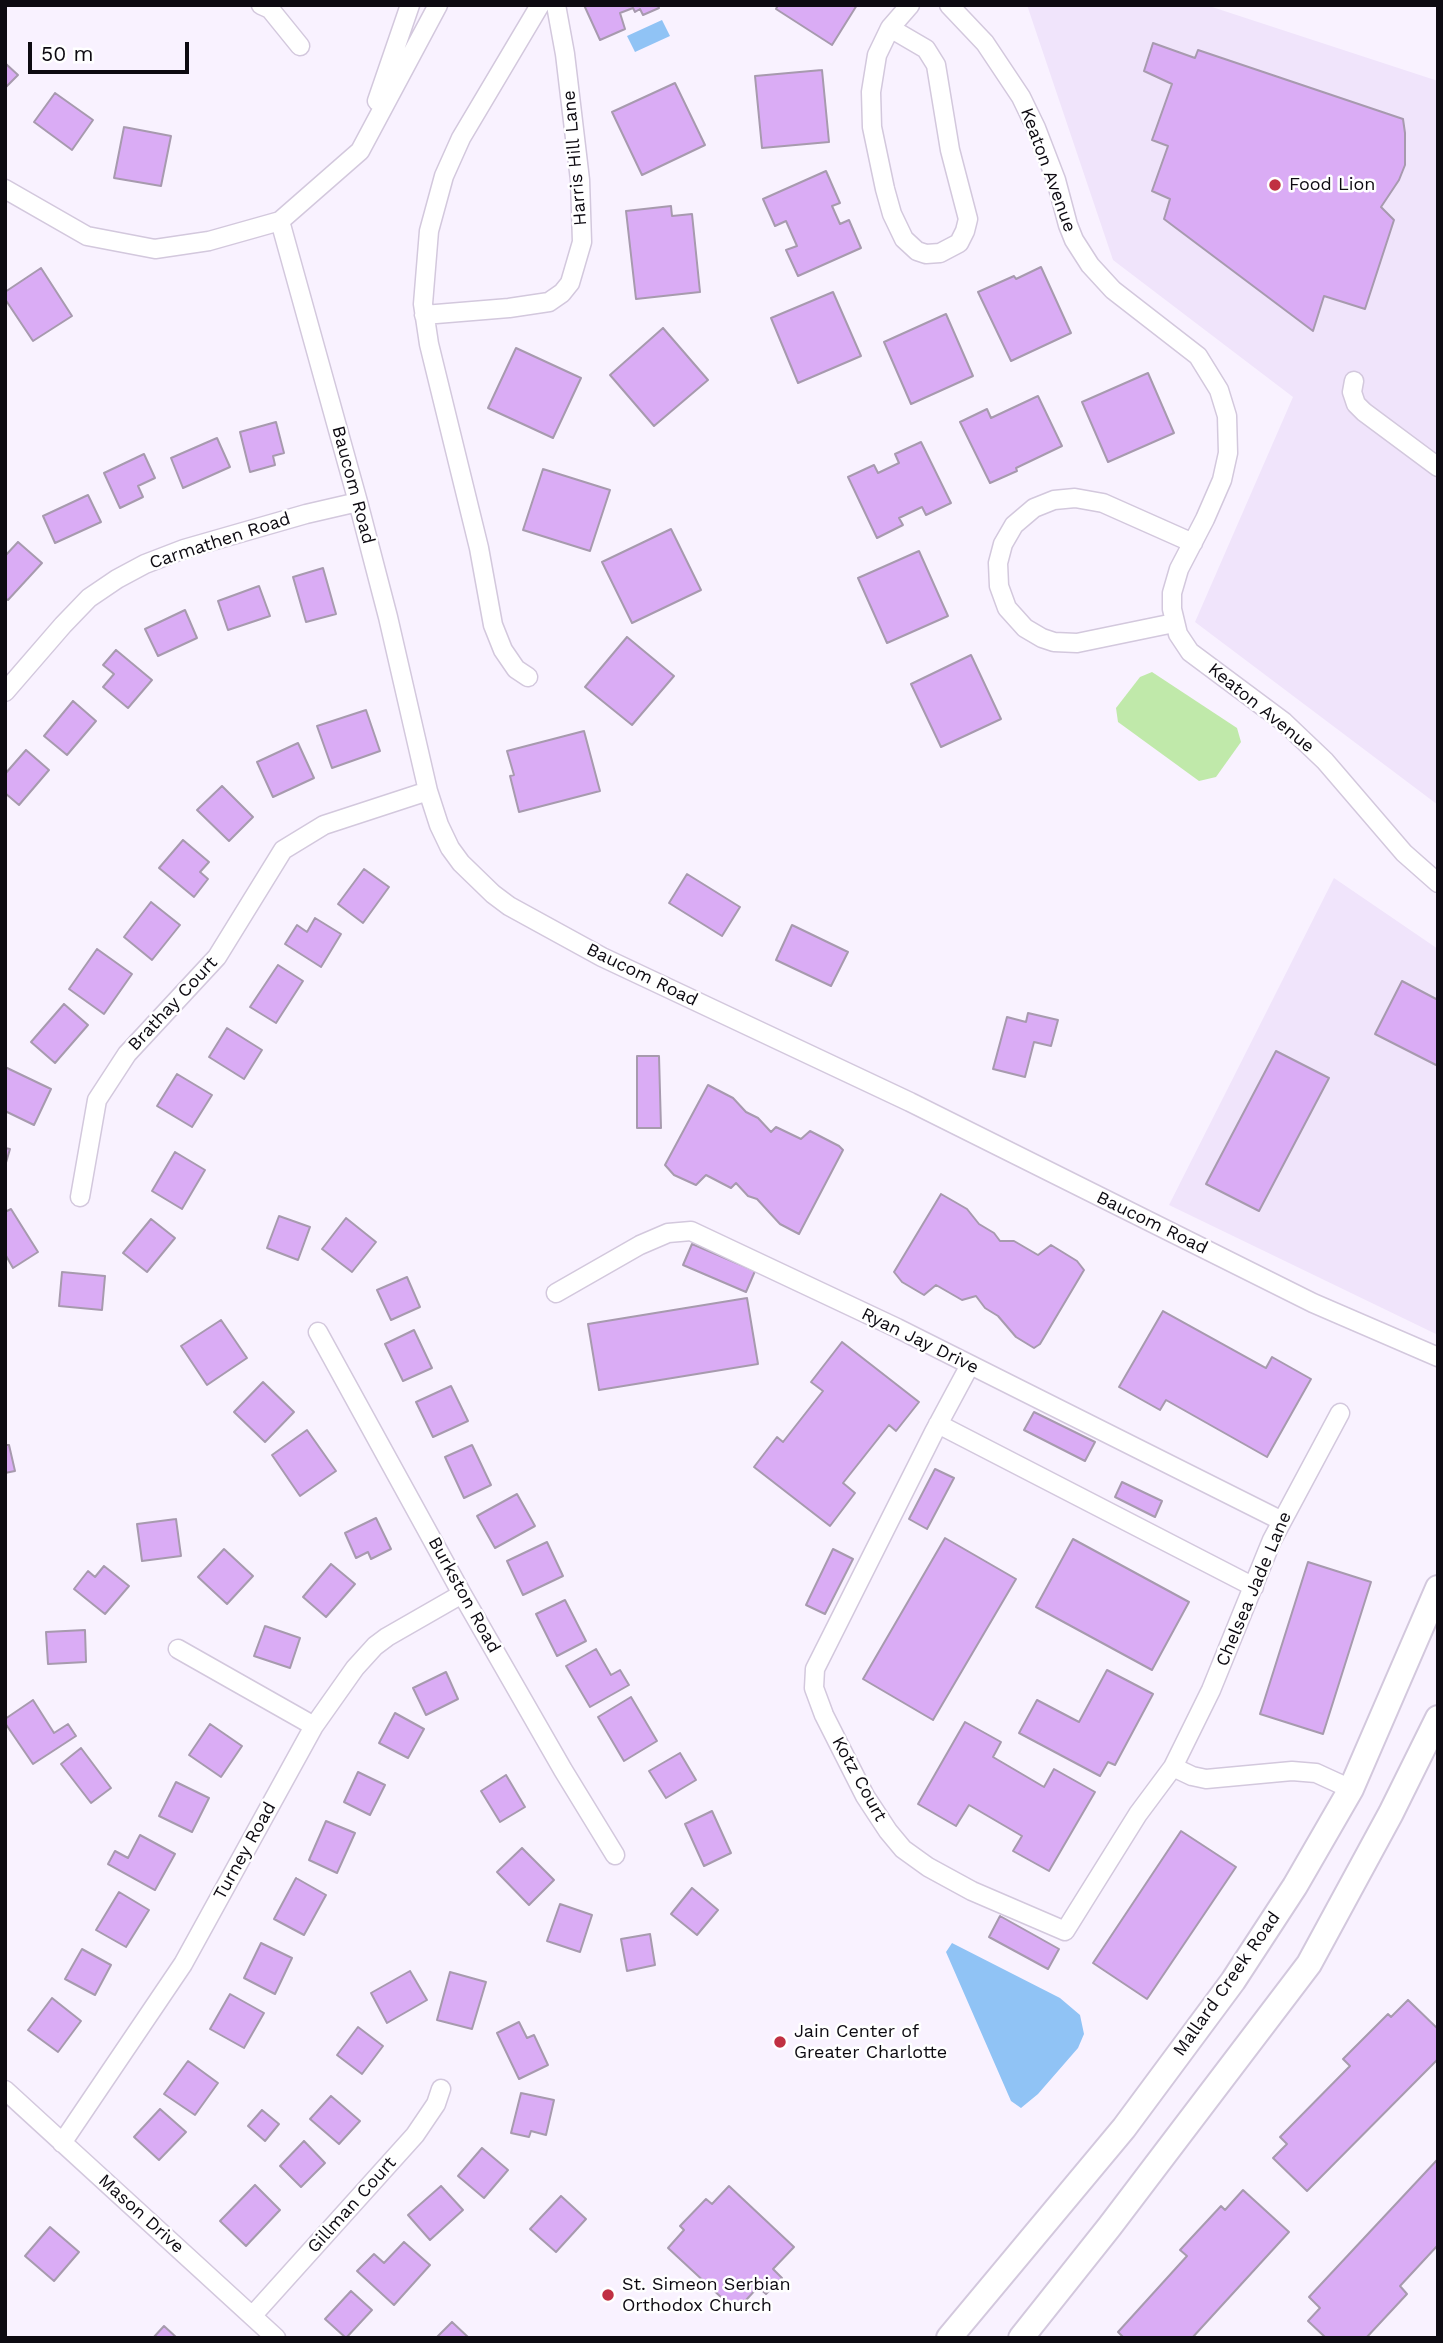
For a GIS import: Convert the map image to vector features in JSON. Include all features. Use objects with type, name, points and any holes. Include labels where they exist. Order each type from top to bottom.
[{"type":"main road","name":"Mallard Creek Road","points":[[949,2338],[1124,2128],[1233,1981],[1295,1886],[1351,1789],[1438,1588]]},
{"type":"main road","points":[[1021,2338],[1110,2226],[1309,1964],[1391,1813],[1438,1718]]},
{"type":"street","points":[[261,5],[270,9],[300,46]]},
{"type":"street","points":[[360,151],[410,5]]},
{"type":"street","points":[[7,194],[87,236],[155,249],[209,241],[280,221],[360,151],[438,5]]},
{"type":"street","points":[[528,677],[516,670],[503,650],[493,625],[479,548],[424,315],[429,231],[444,176],[461,138],[540,5]]},
{"type":"street","name":"Harris Hill Lane","points":[[424,315],[549,302],[570,283],[582,242],[580,180],[567,67],[556,5]]},
{"type":"street","points":[[890,28],[926,49],[936,65],[950,150],[968,219],[961,240],[940,253],[917,251],[904,239],[884,189],[872,127],[871,92],[877,55],[890,28],[910,5]]},
{"type":"street","name":"Keaton Avenue","points":[[949,5],[985,43],[1021,97],[1051,167],[1068,225],[1090,265],[1113,289],[1198,356],[1219,390],[1227,416],[1228,453],[1222,480],[1179,569],[1172,593],[1174,623],[1178,634],[1190,652],[1284,722],[1325,761],[1404,853],[1438,883]]},
{"type":"street","name":"Baucom Road","points":[[280,221],[388,617],[428,791],[450,848],[493,894],[509,906],[602,957],[910,1102],[1312,1303],[1438,1357]]},
{"type":"street","points":[[1354,381],[1352,392],[1356,404],[1438,467]]},
{"type":"street","points":[[1174,623],[1077,643],[1054,642],[1042,638],[1025,628],[1007,608],[999,586],[998,563],[1003,544],[1014,524],[1034,508],[1055,500],[1075,498],[1103,503],[1193,543]]},
{"type":"street","name":"Carmathen Road","points":[[5,692],[89,598],[117,579],[145,564],[184,549],[358,502]]},
{"type":"street","name":"Brathay Court","points":[[80,1197],[97,1100],[127,1054],[217,957],[283,850],[324,825],[428,791]]},
{"type":"street","name":"Ryan Jay Drive","points":[[556,1293],[640,1245],[668,1233],[691,1231],[897,1328],[1282,1521]]},
{"type":"street","name":"Burkston Road","points":[[318,1332],[462,1594],[615,1855]]},
{"type":"street","name":"Kotz Court","points":[[970,1365],[815,1669],[814,1688],[824,1715],[865,1796],[903,1849],[928,1867],[972,1891],[1065,1931],[1139,1814],[1173,1767]]},
{"type":"street","name":"Chelsea Jade Lane","points":[[1173,1767],[1211,1690],[1272,1540],[1340,1413]]},
{"type":"street","points":[[939,1424],[1254,1587]]},
{"type":"street","name":"Turney Road","points":[[62,2143],[183,1964],[314,1726],[355,1668],[375,1646],[462,1594]]},
{"type":"street","points":[[178,1649],[314,1726]]},
{"type":"street","points":[[1173,1767],[1206,1779],[1292,1771],[1316,1773],[1351,1789]]},
{"type":"street","name":"Gillman Court","points":[[253,2315],[415,2135],[436,2104],[441,2089]]},
{"type":"street","name":"Mason Drive","points":[[5,2090],[276,2338]]},
{"type":"shaded area","points":[[1027,5],[1206,5],[1438,81],[1438,805],[1195,622],[1293,397],[1113,260]]},
{"type":"shaded area","points":[[1334,878],[1438,949],[1438,1335],[1169,1205]]},
{"type":"green space","points":[[1152,672],[1237,728],[1241,742],[1216,777],[1199,781],[1118,722],[1116,708],[1140,677]]},
{"type":"water","points":[[662,20],[670,36],[635,52],[627,36]]},
{"type":"water","points":[[952,1943],[1060,1998],[1080,2015],[1084,2034],[1078,2048],[1038,2094],[1021,2108],[1011,2101],[946,1952]]},
{"type":"building","points":[[584,5],[658,5],[659,8],[643,15],[640,9],[635,12],[633,8],[620,13],[625,29],[600,40]]},
{"type":"building","points":[[778,5],[857,5],[832,45],[776,9]]},
{"type":"building","name":"Food Lion","points":[[1153,43],[1195,58],[1198,50],[1403,119],[1405,165],[1399,180],[1381,207],[1394,220],[1365,309],[1324,296],[1313,331],[1164,219],[1170,199],[1152,191],[1168,146],[1152,140],[1172,84],[1144,71]]},
{"type":"building","points":[[5,63],[18,75],[5,88]]},
{"type":"building","points":[[822,70],[829,142],[762,148],[755,76]]},
{"type":"building","points":[[675,83],[705,145],[642,175],[612,112]]},
{"type":"building","points":[[55,93],[93,120],[72,150],[34,122]]},
{"type":"building","points":[[124,127],[171,136],[161,186],[114,178]]},
{"type":"building","points":[[826,171],[840,203],[832,206],[840,224],[849,220],[861,248],[798,276],[786,250],[797,246],[786,221],[775,226],[763,199]]},
{"type":"building","points":[[671,206],[672,216],[692,214],[700,292],[636,299],[626,211]]},
{"type":"building","points":[[1041,267],[1071,333],[1011,361],[978,292]]},
{"type":"building","points":[[41,268],[72,316],[33,341],[5,299],[5,292]]},
{"type":"building","points":[[833,292],[861,356],[798,383],[771,318]]},
{"type":"building","points":[[946,314],[973,376],[911,404],[884,342]]},
{"type":"building","points":[[663,328],[708,380],[654,426],[610,375]]},
{"type":"building","points":[[516,348],[581,378],[553,438],[488,408]]},
{"type":"building","points":[[1148,373],[1174,433],[1108,462],[1082,402]]},
{"type":"building","points":[[1038,396],[1062,446],[990,483],[960,422],[987,409],[991,418]]},
{"type":"building","points":[[276,422],[284,453],[273,456],[275,465],[250,472],[240,432]]},
{"type":"building","points":[[217,438],[230,467],[183,488],[171,458]]},
{"type":"building","points":[[921,442],[951,503],[926,515],[922,507],[899,518],[903,525],[877,538],[848,477],[874,465],[878,473],[899,463],[895,454]]},
{"type":"building","points":[[144,454],[155,478],[138,486],[143,497],[120,508],[104,473]]},
{"type":"building","points":[[543,469],[610,490],[590,551],[523,530]]},
{"type":"building","points":[[88,495],[101,522],[55,543],[43,516]]},
{"type":"building","points":[[671,529],[701,590],[632,623],[602,562]]},
{"type":"building","points":[[18,542],[42,563],[8,600],[5,598],[5,556]]},
{"type":"building","points":[[919,551],[948,616],[887,643],[858,578]]},
{"type":"building","points":[[323,568],[336,614],[306,622],[293,577]]},
{"type":"building","points":[[259,586],[270,616],[228,630],[218,601]]},
{"type":"building","points":[[185,610],[197,638],[158,656],[145,629]]},
{"type":"building","points":[[627,637],[674,676],[632,725],[585,687]]},
{"type":"building","points":[[116,650],[152,680],[128,708],[103,687],[114,674],[103,665]]},
{"type":"building","points":[[971,655],[1001,719],[941,747],[911,684]]},
{"type":"building","points":[[73,701],[96,721],[67,755],[44,736]]},
{"type":"building","points":[[366,710],[380,751],[332,768],[317,726]]},
{"type":"building","points":[[584,731],[600,791],[519,812],[510,776],[514,775],[507,751]]},
{"type":"building","points":[[298,743],[314,778],[273,797],[257,762]]},
{"type":"building","points":[[26,750],[49,770],[19,805],[5,793],[5,774]]},
{"type":"building","points":[[222,786],[253,817],[229,841],[197,810]]},
{"type":"building","points":[[183,840],[209,862],[200,872],[208,879],[194,897],[159,868]]},
{"type":"building","points":[[364,869],[389,887],[363,923],[338,904]]},
{"type":"building","points":[[687,874],[740,907],[722,936],[669,903]]},
{"type":"building","points":[[151,902],[180,925],[152,960],[124,937]]},
{"type":"building","points":[[315,918],[341,934],[321,967],[285,944],[297,925],[307,932]]},
{"type":"building","points":[[792,925],[848,952],[831,986],[776,960]]},
{"type":"building","points":[[97,949],[132,974],[104,1014],[69,989]]},
{"type":"building","points":[[278,965],[303,981],[276,1023],[250,1007]]},
{"type":"building","points":[[1402,981],[1438,1000],[1438,1066],[1375,1034]]},
{"type":"building","points":[[64,1004],[88,1025],[55,1063],[31,1042]]},
{"type":"building","points":[[1028,1013],[1058,1020],[1051,1046],[1034,1042],[1025,1077],[993,1069],[1007,1017],[1026,1022]]},
{"type":"building","points":[[227,1028],[262,1050],[244,1079],[209,1057]]},
{"type":"building","points":[[1276,1051],[1329,1078],[1259,1211],[1206,1184]]},
{"type":"building","points":[[637,1056],[659,1056],[661,1128],[637,1128]]},
{"type":"building","points":[[5,1067],[51,1089],[34,1125],[5,1111]]},
{"type":"building","points":[[177,1074],[212,1095],[192,1127],[157,1106]]},
{"type":"building","points":[[708,1085],[733,1098],[771,1132],[776,1127],[801,1139],[810,1131],[843,1150],[799,1234],[780,1224],[757,1199],[748,1196],[736,1183],[731,1188],[706,1175],[696,1185],[674,1175],[665,1165]]},
{"type":"building","points":[[5,1148],[10,1149],[5,1166]]},
{"type":"building","points":[[175,1152],[205,1170],[182,1209],[152,1191]]},
{"type":"building","points":[[941,1194],[967,1209],[979,1224],[994,1233],[1000,1241],[1014,1241],[1038,1255],[1051,1245],[1077,1261],[1084,1270],[1040,1344],[1034,1348],[1016,1337],[976,1296],[962,1300],[936,1285],[924,1295],[902,1282],[894,1272]]},
{"type":"building","points":[[11,1209],[38,1252],[13,1268],[5,1254],[5,1212]]},
{"type":"building","points":[[279,1216],[310,1227],[298,1260],[267,1248]]},
{"type":"building","points":[[346,1218],[376,1242],[352,1272],[322,1249]]},
{"type":"building","points":[[151,1219],[175,1238],[147,1272],[123,1253]]},
{"type":"building","points":[[692,1244],[755,1271],[746,1292],[683,1265]]},
{"type":"building","points":[[62,1272],[105,1276],[102,1310],[59,1306]]},
{"type":"building","points":[[407,1277],[420,1307],[391,1320],[377,1290]]},
{"type":"building","points":[[747,1298],[758,1364],[599,1390],[588,1324]]},
{"type":"building","points":[[1163,1311],[1266,1368],[1272,1357],[1311,1379],[1267,1457],[1166,1400],[1160,1410],[1119,1387]]},
{"type":"building","points":[[221,1320],[247,1358],[207,1385],[181,1346]]},
{"type":"building","points":[[414,1330],[432,1368],[403,1381],[385,1344]]},
{"type":"building","points":[[842,1342],[919,1402],[896,1431],[889,1425],[843,1483],[855,1493],[830,1526],[754,1467],[777,1437],[783,1442],[823,1391],[811,1382]]},
{"type":"building","points":[[263,1382],[294,1412],[265,1442],[234,1412]]},
{"type":"building","points":[[451,1386],[468,1421],[433,1437],[416,1402]]},
{"type":"building","points":[[1034,1412],[1095,1442],[1085,1461],[1024,1430]]},
{"type":"building","points":[[307,1430],[336,1471],[300,1496],[272,1455]]},
{"type":"building","points":[[5,1445],[9,1445],[15,1471],[5,1473]]},
{"type":"building","points":[[472,1445],[491,1485],[464,1498],[445,1457]]},
{"type":"building","points":[[935,1469],[954,1478],[927,1529],[909,1519]]},
{"type":"building","points":[[1122,1482],[1162,1501],[1155,1517],[1115,1497]]},
{"type":"building","points":[[517,1494],[535,1526],[495,1548],[477,1516]]},
{"type":"building","points":[[376,1518],[391,1549],[371,1559],[368,1552],[356,1558],[345,1533]]},
{"type":"building","points":[[176,1519],[181,1556],[142,1561],[137,1524]]},
{"type":"building","points":[[945,1538],[1016,1579],[933,1720],[863,1679]]},
{"type":"building","points":[[1073,1539],[1189,1602],[1152,1670],[1036,1607]]},
{"type":"building","points":[[547,1542],[563,1576],[523,1595],[507,1561]]},
{"type":"building","points":[[224,1549],[253,1576],[227,1604],[198,1577]]},
{"type":"building","points":[[833,1549],[853,1559],[825,1614],[806,1605]]},
{"type":"building","points":[[1308,1562],[1371,1582],[1323,1734],[1260,1714]]},
{"type":"building","points":[[331,1564],[355,1584],[326,1617],[303,1597]]},
{"type":"building","points":[[104,1566],[129,1586],[105,1614],[74,1589],[88,1571],[95,1577]]},
{"type":"building","points":[[565,1600],[586,1641],[557,1656],[536,1614]]},
{"type":"building","points":[[265,1626],[300,1638],[290,1668],[254,1656]]},
{"type":"building","points":[[85,1630],[86,1662],[48,1664],[46,1632]]},
{"type":"building","points":[[596,1649],[611,1675],[620,1670],[629,1685],[590,1707],[566,1666]]},
{"type":"building","points":[[1107,1670],[1153,1694],[1115,1765],[1108,1762],[1100,1776],[1019,1733],[1037,1700],[1079,1722]]},
{"type":"building","points":[[446,1672],[458,1699],[426,1715],[413,1688]]},
{"type":"building","points":[[631,1697],[657,1741],[624,1761],[598,1717]]},
{"type":"building","points":[[33,1700],[54,1733],[68,1724],[76,1736],[33,1764],[5,1723],[5,1719]]},
{"type":"building","points":[[395,1713],[424,1729],[408,1758],[379,1743]]},
{"type":"building","points":[[965,1722],[1001,1742],[993,1757],[1044,1787],[1054,1769],[1095,1792],[1049,1871],[1013,1851],[1022,1836],[969,1805],[956,1826],[918,1804]]},
{"type":"building","points":[[210,1724],[242,1746],[221,1777],[189,1755]]},
{"type":"building","points":[[81,1748],[111,1788],[91,1803],[61,1764]]},
{"type":"building","points":[[680,1753],[696,1780],[666,1798],[649,1771]]},
{"type":"building","points":[[358,1772],[385,1785],[370,1815],[344,1802]]},
{"type":"building","points":[[506,1775],[525,1807],[500,1822],[481,1791]]},
{"type":"building","points":[[176,1782],[209,1798],[192,1832],[159,1816]]},
{"type":"building","points":[[712,1811],[731,1853],[704,1866],[685,1824]]},
{"type":"building","points":[[326,1821],[355,1833],[337,1873],[309,1860]]},
{"type":"building","points":[[1181,1831],[1236,1867],[1147,1999],[1093,1963]]},
{"type":"building","points":[[140,1835],[175,1854],[155,1890],[108,1864],[115,1851],[128,1858]]},
{"type":"building","points":[[522,1848],[554,1880],[529,1905],[497,1872]]},
{"type":"building","points":[[296,1878],[326,1895],[304,1935],[274,1919]]},
{"type":"building","points":[[692,1888],[718,1910],[697,1935],[671,1914]]},
{"type":"building","points":[[119,1892],[149,1910],[126,1947],[96,1930]]},
{"type":"building","points":[[560,1904],[592,1915],[580,1952],[547,1941]]},
{"type":"building","points":[[1000,1916],[1059,1949],[1048,1969],[989,1937]]},
{"type":"building","points":[[650,1934],[655,1965],[627,1971],[621,1939]]},
{"type":"building","points":[[261,1943],[292,1958],[275,1994],[244,1978]]},
{"type":"building","points":[[82,1949],[111,1965],[95,1995],[65,1979]]},
{"type":"building","points":[[410,1971],[427,2000],[387,2023],[371,1993]]},
{"type":"building","points":[[450,1972],[486,1982],[472,2029],[437,2020]]},
{"type":"building","points":[[230,1994],[264,2013],[244,2048],[210,2029]]},
{"type":"building","points":[[52,1998],[81,2021],[58,2052],[28,2030]]},
{"type":"building","points":[[1408,2000],[1438,2029],[1438,2059],[1307,2191],[1273,2158],[1287,2144],[1280,2137],[1350,2066],[1343,2059],[1388,2014],[1391,2017]]},
{"type":"building","points":[[519,2022],[527,2038],[534,2035],[548,2065],[519,2079],[497,2033]]},
{"type":"building","points":[[358,2027],[383,2046],[362,2074],[337,2055]]},
{"type":"building","points":[[188,2061],[218,2083],[195,2115],[164,2094]]},
{"type":"building","points":[[521,2093],[554,2100],[546,2135],[531,2131],[529,2137],[511,2133]]},
{"type":"building","points":[[331,2096],[360,2121],[339,2144],[310,2119]]},
{"type":"building","points":[[160,2109],[186,2132],[159,2160],[134,2137]]},
{"type":"building","points":[[262,2110],[279,2124],[265,2141],[248,2126]]},
{"type":"building","points":[[304,2141],[325,2163],[301,2187],[280,2166]]},
{"type":"building","points":[[482,2148],[508,2170],[484,2198],[458,2176]]},
{"type":"building","points":[[1437,2160],[1438,2245],[1400,2286],[1407,2294],[1366,2338],[1326,2338],[1308,2321],[1320,2308],[1309,2297]]},
{"type":"building","points":[[255,2185],[280,2210],[246,2246],[220,2221]]},
{"type":"building","points":[[441,2186],[463,2210],[430,2240],[408,2215]]},
{"type":"building","points":[[729,2186],[794,2247],[773,2269],[782,2278],[766,2294],[758,2287],[736,2311],[668,2248],[684,2230],[680,2226],[706,2199],[712,2204]]},
{"type":"building","points":[[1243,2190],[1289,2232],[1192,2338],[1124,2338],[1118,2332],[1187,2256],[1180,2250],[1221,2206],[1225,2210]]},
{"type":"building","points":[[561,2196],[586,2219],[556,2252],[530,2229]]},
{"type":"building","points":[[50,2227],[79,2252],[54,2281],[25,2256]]},
{"type":"building","points":[[404,2242],[430,2265],[394,2305],[357,2271],[374,2254],[384,2263]]},
{"type":"building","points":[[351,2291],[372,2310],[346,2338],[325,2319]]},
{"type":"building","points":[[452,2322],[469,2338],[436,2338]]},
{"type":"building","points":[[164,2326],[177,2338],[153,2338]]},
{"type":"place","name":"Food Lion","points":[[1275,185]]},
{"type":"place","name":"Jain Center of Greater Charlotte","points":[[780,2042]]},
{"type":"place","name":"St. Simeon Serbian Orthodox Church","points":[[608,2295]]}]
